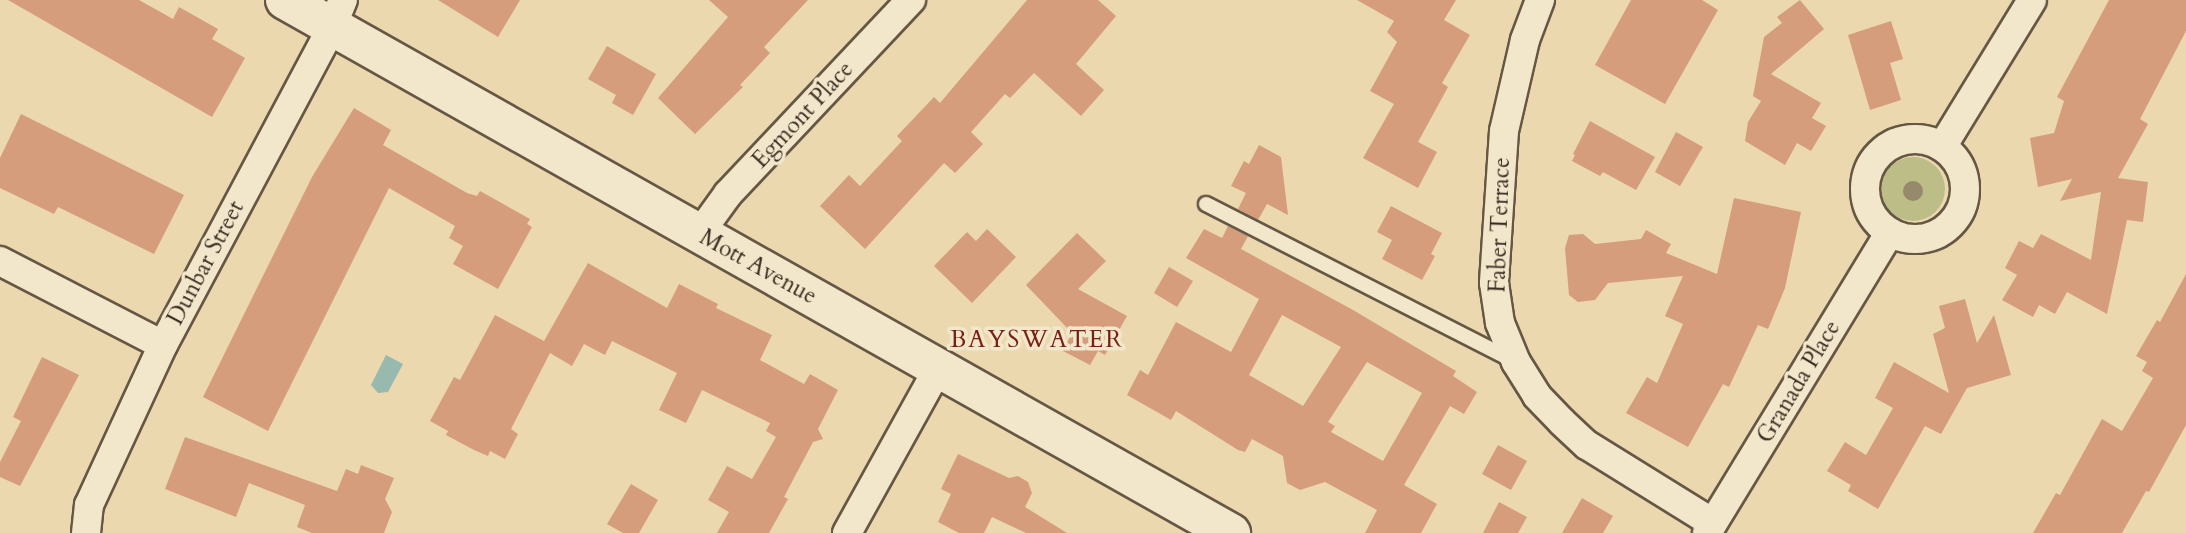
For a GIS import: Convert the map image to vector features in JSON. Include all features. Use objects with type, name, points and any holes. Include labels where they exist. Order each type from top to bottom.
[{"type":"street","name":"Mott Avenue","points":[[285,0],[337,13],[699,234],[1231,533]]},
{"type":"street","name":"Egmont Place","points":[[699,234],[728,194],[911,0]]},
{"type":"street","name":"Faber Terrace","points":[[1540,0],[1525,40],[1504,131],[1494,283],[1500,323],[1516,362],[1537,396],[1587,444],[1710,528]]},
{"type":"street","points":[[1942,147],[2032,0]]},
{"type":"street","name":"Dunbar Street","points":[[86,533],[89,505],[163,345],[337,13]]},
{"type":"street","points":[[1911,139],[1942,147],[1954,158],[1964,182],[1961,207],[1952,222],[1939,232],[1923,238],[1906,238],[1890,232],[1877,222],[1867,201],[1866,177],[1872,163],[1882,150],[1896,142],[1911,139]]},
{"type":"street","name":"Granada Place","points":[[1710,528],[1890,232]]},
{"type":"street","points":[[0,261],[163,345]]},
{"type":"street","points":[[847,533],[939,367]]},
{"type":"lane","points":[[1206,204],[1516,362]]},
{"type":"green space","points":[[1913,157],[1925,159],[1936,166],[1943,177],[1943,201],[1936,212],[1925,219],[1913,221],[1901,219],[1890,212],[1883,201],[1881,189],[1883,177],[1890,166],[1901,159]]},
{"type":"water","points":[[386,355],[403,364],[388,392],[378,393],[371,385]]},
{"type":"building","points":[[8,0],[139,0],[173,19],[179,7],[218,29],[212,39],[245,58],[212,117]]},
{"type":"building","points":[[438,0],[520,0],[498,37]]},
{"type":"building","points":[[709,0],[808,0],[764,47],[770,53],[740,85],[743,87],[695,134],[658,98],[728,17]]},
{"type":"building","points":[[1027,0],[1098,0],[1116,16],[1076,64],[1104,90],[1081,116],[1034,73],[1010,98],[1005,94],[971,132],[983,144],[955,173],[944,163],[865,249],[820,206],[849,175],[860,186],[902,141],[897,136],[934,97],[940,103]]},
{"type":"building","points":[[1357,0],[1456,0],[1444,20],[1470,35],[1442,83],[1448,87],[1418,142],[1437,152],[1418,188],[1363,158],[1394,104],[1370,91],[1397,42],[1387,32],[1394,21]]},
{"type":"building","points":[[1631,0],[1702,0],[1718,10],[1665,104],[1595,65]]},
{"type":"building","points":[[1800,0],[1824,29],[1771,74],[1821,103],[1812,118],[1826,126],[1811,151],[1797,143],[1785,165],[1745,141],[1748,122],[1761,101],[1753,96],[1764,37],[1782,23],[1777,17]]},
{"type":"building","points":[[2109,0],[2186,0],[2186,31],[2140,119],[2148,124],[2118,178],[2148,182],[2143,222],[2127,220],[2107,314],[2067,292],[2055,314],[2039,305],[2033,317],[2002,300],[2017,275],[2005,268],[2019,241],[2033,248],[2041,234],[2091,260],[2101,192],[2060,201],[2072,179],[2038,187],[2030,138],[2054,133],[2064,101],[2057,97]]},
{"type":"building","points":[[1891,21],[1903,59],[1890,63],[1901,100],[1870,110],[1848,35]]},
{"type":"building","points":[[607,46],[656,74],[633,115],[612,103],[616,95],[588,79]]},
{"type":"building","points":[[354,108],[391,130],[383,145],[467,193],[477,196],[480,191],[530,219],[527,224],[532,227],[498,289],[453,264],[463,246],[449,238],[455,226],[389,188],[268,431],[203,397],[312,177]]},
{"type":"building","points":[[21,114],[184,195],[154,254],[58,207],[54,214],[0,188],[0,158]]},
{"type":"building","points":[[1590,121],[1655,157],[1636,190],[1603,172],[1600,176],[1572,161]]},
{"type":"building","points":[[1676,132],[1703,147],[1680,186],[1655,172]]},
{"type":"building","points":[[1259,145],[1281,157],[1288,215],[1267,204],[1258,220],[1238,209],[1246,193],[1231,186],[1244,161],[1249,164]]},
{"type":"building","points":[[1734,198],[1801,212],[1785,288],[1768,329],[1758,325],[1729,387],[1723,384],[1688,447],[1626,413],[1647,377],[1657,383],[1683,324],[1665,316],[1683,276],[1608,283],[1595,300],[1578,302],[1569,295],[1565,248],[1569,235],[1583,234],[1595,244],[1641,239],[1646,230],[1671,244],[1666,253],[1717,274]]},
{"type":"building","points":[[1391,206],[1442,233],[1431,254],[1435,256],[1422,280],[1382,259],[1392,240],[1377,232]]},
{"type":"building","points":[[1228,226],[1248,236],[1241,249],[1353,310],[1456,371],[1453,376],[1477,392],[1464,414],[1450,406],[1404,485],[1437,504],[1421,533],[1365,533],[1377,510],[1325,482],[1300,490],[1287,483],[1283,456],[1252,439],[1245,452],[1238,450],[1176,411],[1171,420],[1127,395],[1140,370],[1148,375],[1176,322],[1231,352],[1259,299],[1186,258],[1204,229],[1222,238]],"holes":[[[1282,315],[1341,347],[1303,406],[1249,375]],[[1367,362],[1422,393],[1383,461],[1331,432],[1335,426],[1328,422]]]},
{"type":"building","points":[[987,229],[1016,257],[972,303],[934,266],[967,232],[976,241]]},
{"type":"building","points":[[1077,233],[1106,261],[1078,289],[1127,316],[1105,355],[1098,351],[1090,365],[1063,351],[1072,333],[1026,285]]},
{"type":"building","points":[[588,263],[667,308],[679,284],[718,304],[716,308],[772,335],[760,360],[804,384],[810,374],[838,390],[818,429],[823,439],[813,442],[784,497],[788,499],[769,533],[717,533],[729,512],[708,500],[727,466],[752,479],[776,437],[766,431],[770,423],[702,390],[686,423],[659,410],[677,373],[612,341],[605,355],[584,344],[572,366],[550,353],[511,429],[518,434],[505,459],[490,451],[488,456],[474,450],[446,435],[448,431],[430,421],[454,377],[460,380],[495,315],[544,341]]},
{"type":"building","points":[[1169,267],[1193,281],[1177,307],[1154,293]]},
{"type":"building","points":[[2186,274],[2186,425],[2149,492],[2146,491],[2122,533],[2033,533],[2056,493],[2060,495],[2102,419],[2122,431],[2153,378],[2142,371],[2147,362],[2136,356],[2157,320],[2160,322]]},
{"type":"building","points":[[1965,299],[1977,343],[1994,315],[2011,375],[1967,388],[1941,434],[1925,426],[1878,509],[1848,491],[1851,485],[1827,471],[1845,442],[1866,455],[1893,408],[1875,398],[1894,362],[1949,393],[1933,334],[1945,328],[1939,306]]},
{"type":"building","points":[[42,357],[79,375],[20,486],[0,477],[0,462],[21,421],[13,417]]},
{"type":"building","points":[[185,437],[337,491],[346,469],[358,474],[361,465],[394,478],[385,499],[392,512],[384,533],[312,533],[297,527],[305,505],[249,483],[236,517],[165,489]]},
{"type":"building","points":[[1498,445],[1527,461],[1511,490],[1482,474]]},
{"type":"building","points":[[958,454],[1009,478],[1018,476],[1028,482],[1032,493],[1025,507],[1067,533],[1026,533],[992,517],[984,533],[959,533],[938,522],[951,494],[941,489]]},
{"type":"building","points":[[631,484],[658,500],[639,533],[623,533],[607,524]]},
{"type":"building","points":[[1582,498],[1613,516],[1603,533],[1562,533]]},
{"type":"building","points":[[1499,502],[1527,517],[1518,533],[1483,533]]},
{"type":"district","name":"BAYSWATER","points":[[1037,340]]}]
